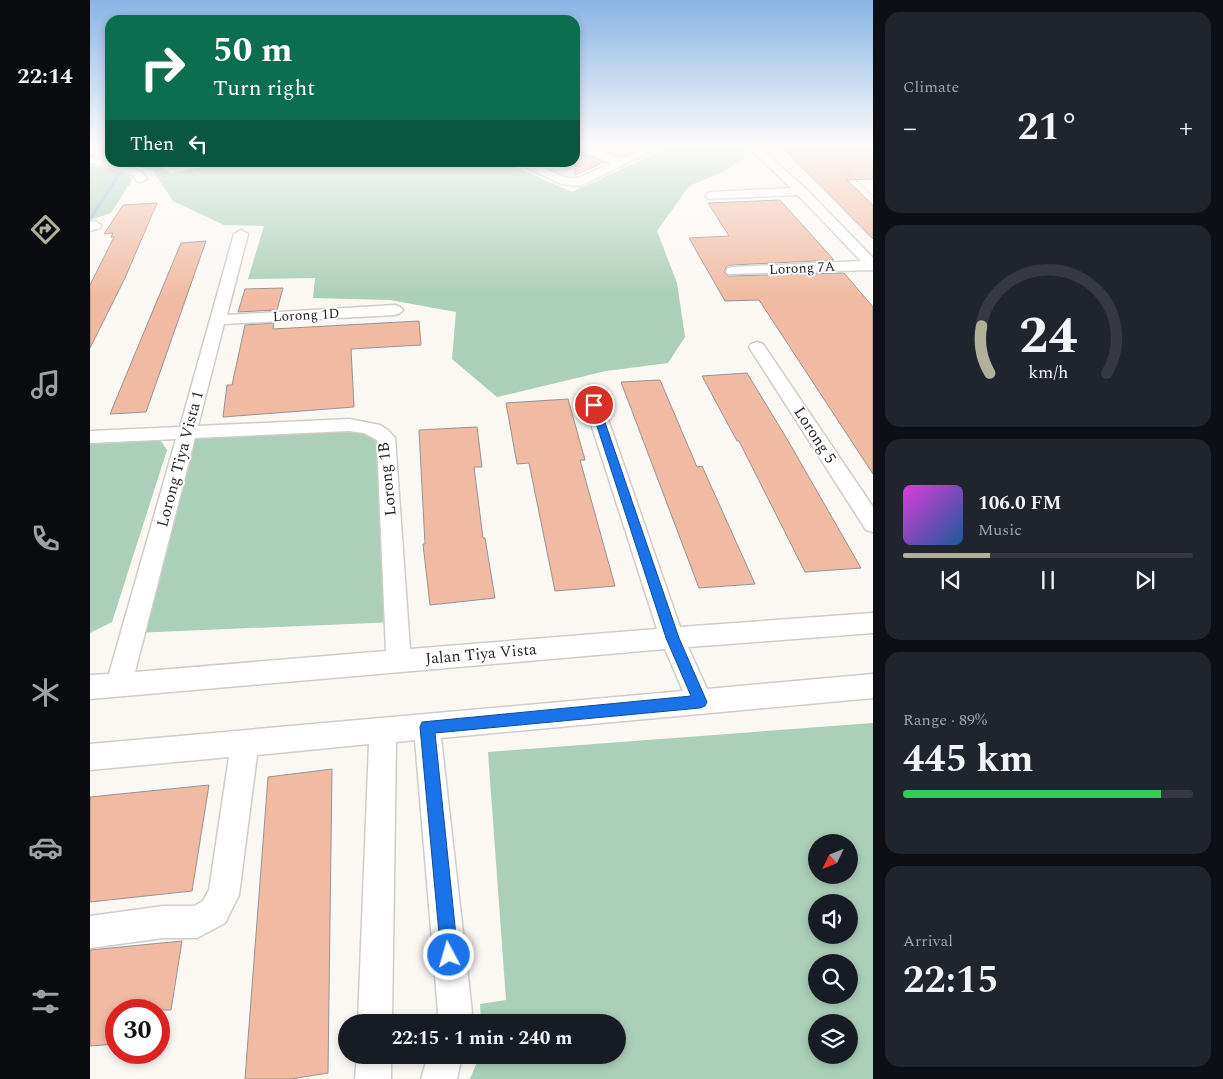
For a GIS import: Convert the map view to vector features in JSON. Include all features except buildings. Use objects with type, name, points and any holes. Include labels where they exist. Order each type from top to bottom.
[{"type":"street","points":[[806,196],[872,266]]},
{"type":"street","name":"Lorong Tiya Vista 1","points":[[119,684],[241,234]]},
{"type":"street","name":"Lorong 7A","points":[[733,271],[872,266]]},
{"type":"street","name":"Lorong 1D","points":[[218,320],[394,310]]},
{"type":"street","name":"Lorong 5","points":[[757,347],[873,524]]},
{"type":"street","points":[[594,405],[672,638],[700,702]]},
{"type":"street","name":"Lorong 1B","points":[[187,432],[349,426],[368,427],[378,431],[386,438],[399,661]]},
{"type":"street","points":[[90,437],[187,432]]},
{"type":"street","name":"Jalan Tiya Vista","points":[[90,687],[873,623]]},
{"type":"street","points":[[90,757],[873,686]]},
{"type":"street","points":[[427,727],[454,1014]]},
{"type":"street","points":[[375,1014],[383,731]]},
{"type":"street","points":[[90,932],[163,922],[197,922],[214,912],[224,895],[245,743]]},
{"type":"street","points":[[373,1079],[374,1064]]},
{"type":"street","points":[[439,1079],[443,1064]]},
{"type":"green space","points":[[90,196],[122,196],[111,213],[90,220]]},
{"type":"green space","points":[[170,196],[682,196],[657,231],[677,283],[685,337],[668,363],[606,371],[497,397],[452,359],[456,312],[390,300],[313,298],[315,278],[248,279],[264,226],[224,225],[173,201]]},
{"type":"green space","points":[[349,425],[378,431],[396,622],[133,633],[187,433]]},
{"type":"green space","points":[[156,434],[167,450],[112,622],[90,633],[90,437]]},
{"type":"green space","points":[[873,723],[873,1079],[470,1079],[476,1064],[626,1064],[626,1014],[481,1014],[480,1004],[506,1000],[488,752]]},
{"type":"waterway","points":[[90,219],[105,196]]},
{"type":"route","points":[[449,955],[427,727],[700,702],[672,638],[594,405]]}]
